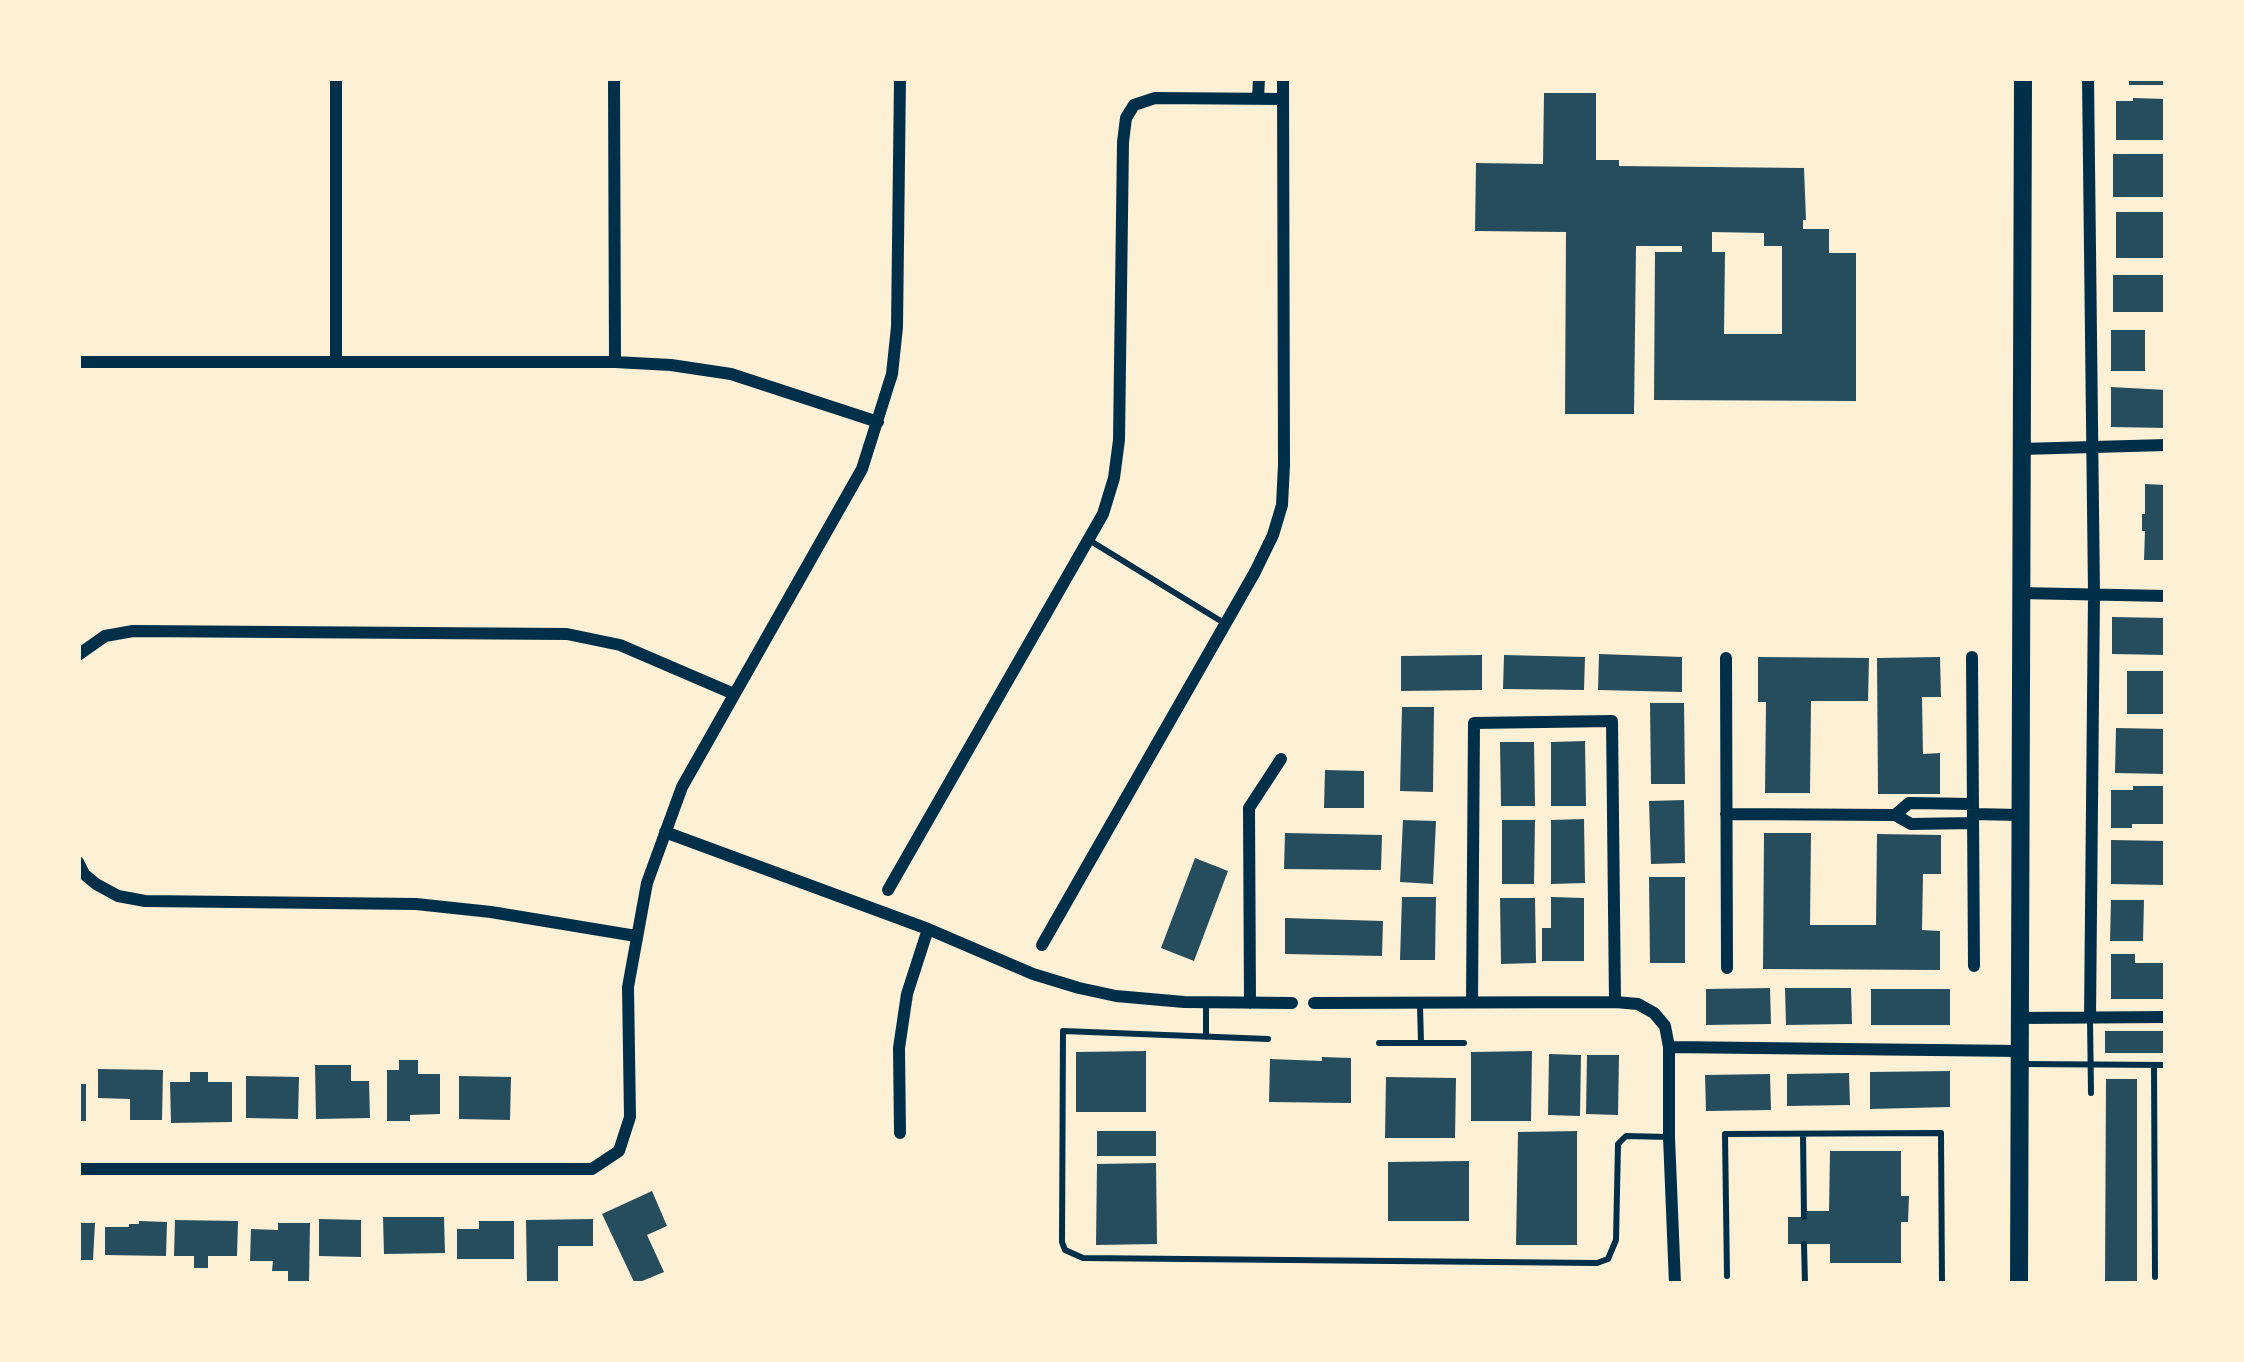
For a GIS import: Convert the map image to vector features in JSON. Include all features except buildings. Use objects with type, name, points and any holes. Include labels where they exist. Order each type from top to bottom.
[{"type":"main road","points":[[2019,1284],[2023,78]]},
{"type":"street","points":[[336,78],[336,362]]},
{"type":"street","points":[[614,78],[615,362]]},
{"type":"street","points":[[78,1169],[592,1169],[619,1151],[630,1117],[628,987],[646,883],[682,787],[862,469],[892,374],[897,327],[900,78]]},
{"type":"street","points":[[1258,99],[1259,78]]},
{"type":"street","points":[[1042,945],[1226,624],[1273,536],[1282,505],[1283,78]]},
{"type":"street","points":[[2088,78],[2094,593],[2090,1018]]},
{"type":"street","points":[[888,890],[1103,514],[1119,440],[1126,118],[1134,105],[1155,98],[1283,99]]},
{"type":"street","points":[[78,362],[671,365],[731,374],[878,422]]},
{"type":"street","points":[[2020,449],[2166,445]]},
{"type":"street","points":[[2020,593],[2166,596]]},
{"type":"street","points":[[78,655],[104,636],[133,631],[567,634],[620,646],[734,694]]},
{"type":"street","points":[[1972,657],[1974,966]]},
{"type":"street","points":[[1726,658],[1727,968]]},
{"type":"street","points":[[1472,1002],[1474,723],[1612,722],[1615,1002]]},
{"type":"street","points":[[1250,1003],[1249,808],[1281,758]]},
{"type":"street","points":[[1726,814],[1894,815],[1909,803],[1973,814],[2019,815]]},
{"type":"street","points":[[665,832],[1079,988],[1145,999],[1292,1003]]},
{"type":"street","points":[[81,868],[118,896],[145,901],[416,904],[636,936]]},
{"type":"street","points":[[900,1133],[899,1048],[907,994],[928,929]]},
{"type":"street","points":[[1314,1003],[1615,1002],[1638,1004],[1654,1012],[1665,1026],[1669,1047],[1675,1284]]},
{"type":"street","points":[[2019,1018],[2166,1017]]},
{"type":"street","points":[[1669,1047],[2019,1058]]},
{"type":"lane","points":[[1089,541],[1226,624]]},
{"type":"lane","points":[[1206,1002],[1206,1037]]},
{"type":"lane","points":[[1420,1002],[1421,1043]]},
{"type":"lane","points":[[2090,1018],[2091,1093]]},
{"type":"lane","points":[[1268,1039],[1063,1031],[1065,1250],[1083,1258],[1597,1263],[1608,1259],[1616,1240],[1618,1144],[1626,1136],[1669,1137]]},
{"type":"lane","points":[[1379,1043],[1464,1043]]},
{"type":"lane","points":[[2019,1058],[2166,1065]]},
{"type":"lane","points":[[2155,1065],[2156,1277]]},
{"type":"lane","points":[[1727,1276],[1725,1134],[1941,1132],[1942,1284]]},
{"type":"lane","points":[[1803,1134],[1804,1216]]},
{"type":"lane","points":[[2156,1239],[2166,1239]]},
{"type":"lane","points":[[1804,1244],[1805,1284]]}]
